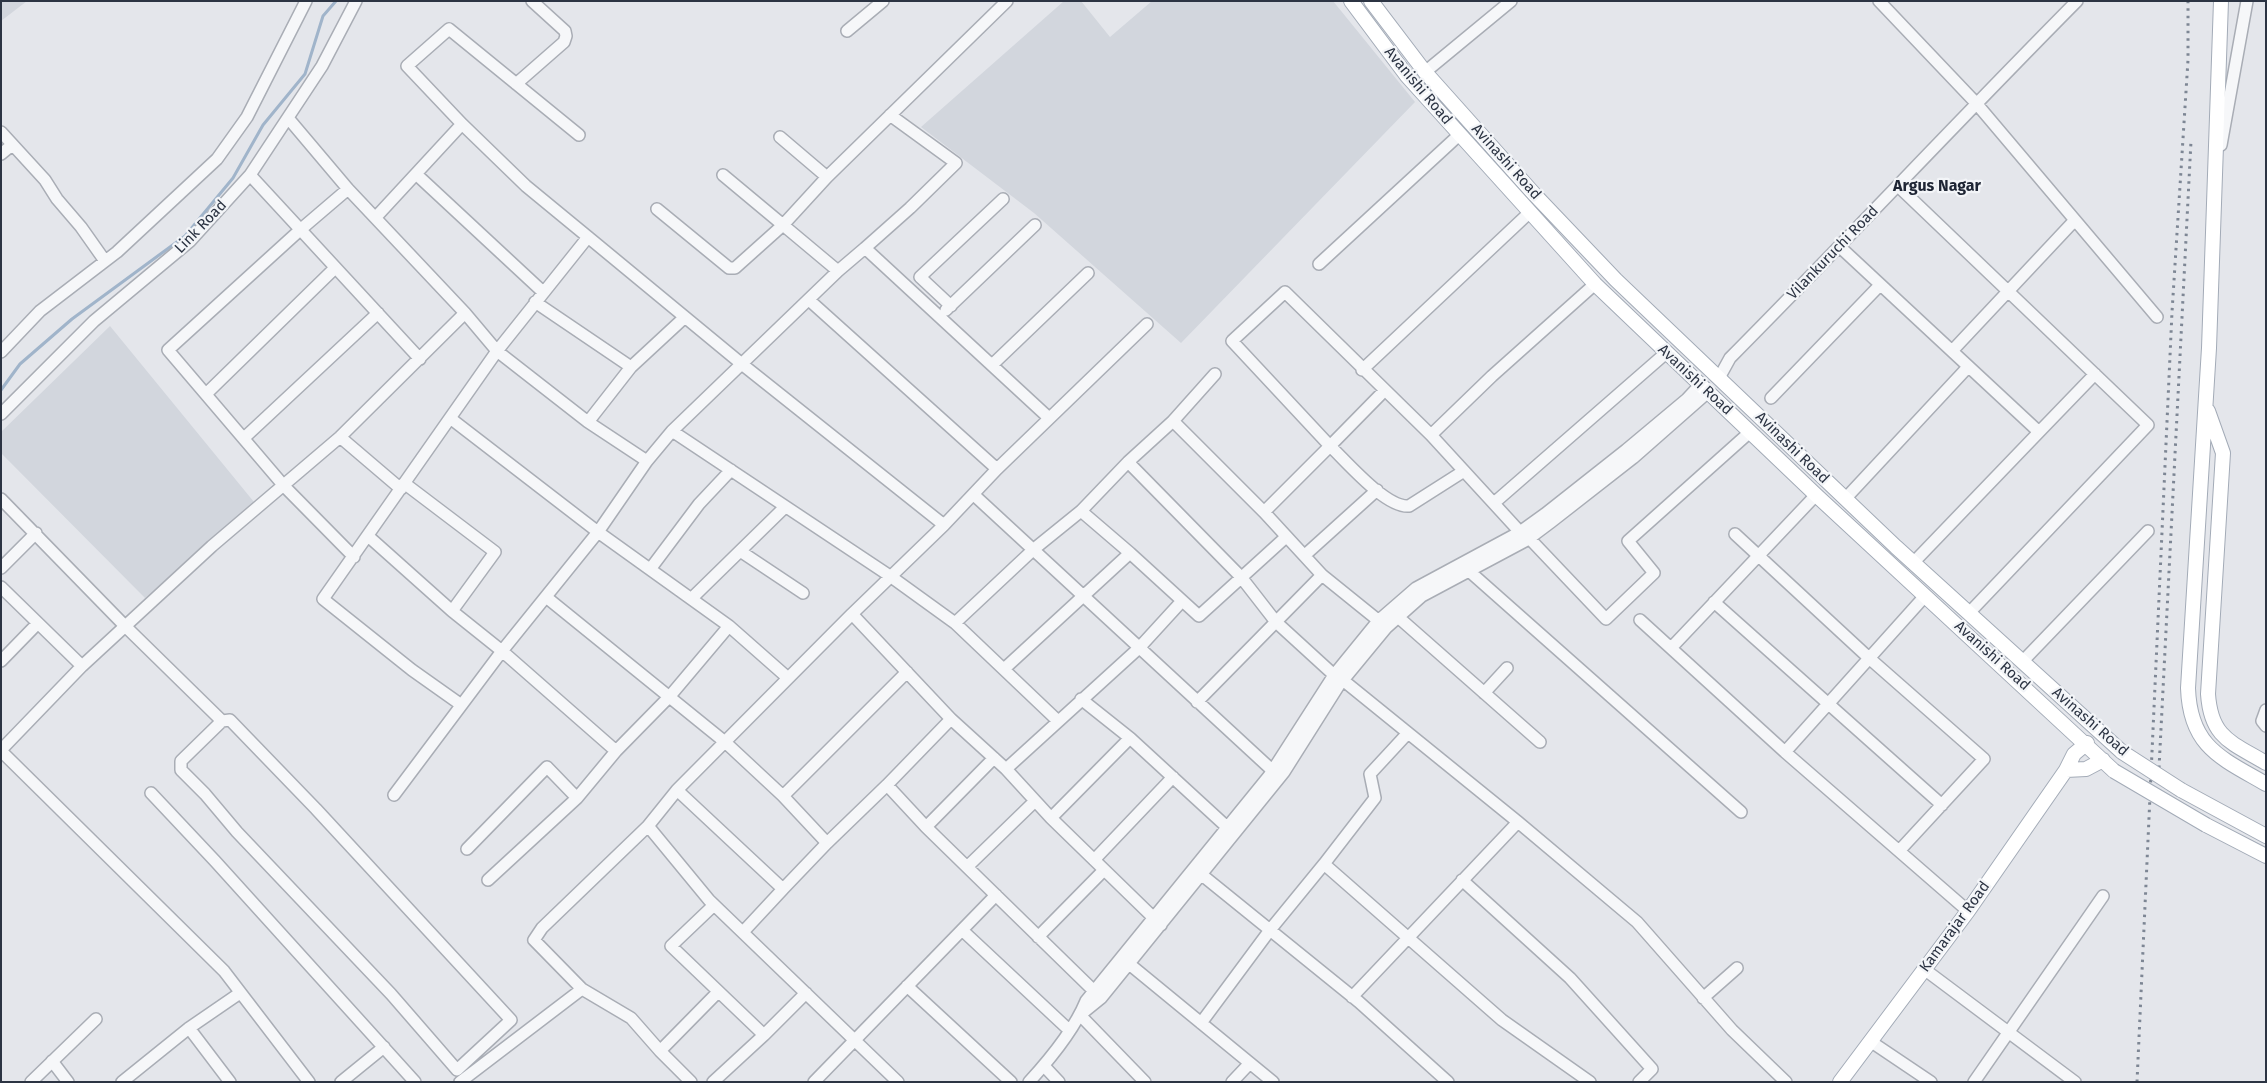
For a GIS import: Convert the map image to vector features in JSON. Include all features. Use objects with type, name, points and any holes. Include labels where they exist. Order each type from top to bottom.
[{"type":"main road","name":"Avanishi Road","points":[[1351,1],[1408,76],[1459,135],[1595,284],[1816,495],[2087,743],[2114,771]]},
{"type":"main road","name":"Avinashi Road","points":[[1371,1],[1424,72],[1616,280],[1845,500],[2122,752],[2181,790],[2266,836]]},
{"type":"main road","points":[[2221,3],[2206,406],[2188,688],[2189,708],[2204,742],[2216,756],[2266,784]]},
{"type":"main road","points":[[1549,234],[1562,222]]},
{"type":"main road","points":[[2206,406],[2223,454],[2208,694],[2209,714],[2215,726],[2225,738],[2266,763]]},
{"type":"main road","points":[[1884,558],[1896,547]]},
{"type":"main road","points":[[1948,616],[1964,609]]},
{"type":"main road","name":"Kamarajar Road","points":[[1840,1082],[1968,911],[2066,770],[2074,754],[2087,743]]},
{"type":"main road","points":[[2066,770],[2086,769],[2103,760]]},
{"type":"main road","name":"Avinashi Road","points":[[2114,771],[2206,825],[2266,856]]},
{"type":"street","points":[[1,352],[40,311],[105,261],[166,208],[216,159],[247,117],[306,1]]},
{"type":"street","name":"Link Road","points":[[1,414],[94,321],[190,241],[250,175],[322,66],[356,1]]},
{"type":"street","points":[[516,84],[564,42],[566,36],[565,31],[532,1]]},
{"type":"street","points":[[847,31],[883,1]]},
{"type":"street","points":[[657,209],[729,268],[735,268],[783,225],[827,177],[1007,1]]},
{"type":"street","points":[[1424,72],[1510,1]]},
{"type":"street","points":[[1880,1],[1976,103],[2157,317]]},
{"type":"street","points":[[2215,177],[2247,1]]},
{"type":"street","name":"Vilankuruchi Road","points":[[1716,374],[1840,248],[1976,103],[2075,2]]},
{"type":"street","points":[[579,135],[449,30],[407,66],[462,124],[526,186],[685,317],[944,525]]},
{"type":"street","points":[[394,795],[460,704],[598,532],[647,461],[672,431],[838,271],[910,208],[956,163],[890,115]]},
{"type":"street","points":[[288,118],[348,189],[376,217],[497,351],[588,422],[647,461]]},
{"type":"street","points":[[376,217],[462,124]]},
{"type":"street","points":[[1,132],[45,180],[57,199],[81,227],[105,261]]},
{"type":"street","points":[[1319,264],[1459,135]]},
{"type":"street","points":[[780,137],[827,177]]},
{"type":"street","points":[[1,154],[12,146]]},
{"type":"street","points":[[416,174],[543,292]]},
{"type":"street","points":[[250,175],[420,358]]},
{"type":"street","points":[[724,175],[838,271]]},
{"type":"street","points":[[1898,186],[2148,425],[1964,609]]},
{"type":"street","points":[[348,189],[168,350],[284,486],[354,557]]},
{"type":"street","points":[[951,306],[920,277],[1002,199]]},
{"type":"street","points":[[1362,370],[1530,213]]},
{"type":"street","points":[[1952,351],[2075,220]]},
{"type":"street","points":[[940,317],[1036,226]]},
{"type":"street","points":[[460,704],[412,670],[323,599],[497,351],[588,237]]},
{"type":"street","points":[[865,248],[1050,418]]},
{"type":"street","points":[[1840,248],[2039,432]]},
{"type":"street","points":[[206,394],[335,268]]},
{"type":"street","points":[[992,365],[1088,273]]},
{"type":"street","points":[[1431,435],[1492,376],[1595,284]]},
{"type":"street","points":[[1771,398],[1880,285]]},
{"type":"street","points":[[1464,471],[1409,506],[1400,507],[1377,490],[1330,446],[1232,341],[1285,292],[1362,370],[1431,435],[1464,471],[1494,504],[1606,619],[1654,573],[1628,541],[1750,432]]},
{"type":"street","points":[[809,300],[997,469]]},
{"type":"street","points":[[535,302],[631,367]]},
{"type":"street","points":[[244,438],[378,313]]},
{"type":"street","points":[[309,1082],[224,971],[1,750],[82,666],[124,626],[212,546],[340,437],[464,313]]},
{"type":"street","points":[[588,422],[631,367],[685,317]]},
{"type":"street","points":[[691,1082],[631,1018],[582,989],[534,940],[542,928],[648,826],[677,790],[788,678],[974,495],[997,469],[1146,324]]},
{"type":"street","points":[[1494,504],[1666,353]]},
{"type":"street","points":[[1845,500],[1968,366]]},
{"type":"street","points":[[955,623],[1034,549],[1081,511],[1128,462],[1173,421],[1215,374]]},
{"type":"street","points":[[1913,563],[2095,374]]},
{"type":"street","points":[[1080,1015],[1102,998],[1128,963],[1202,876],[1284,772],[1339,686],[1386,628],[1422,596],[1469,571],[1525,535],[1633,458],[1704,388]]},
{"type":"street","points":[[1264,512],[1384,391]]},
{"type":"street","points":[[450,418],[598,532],[651,568],[729,626],[788,678]]},
{"type":"street","points":[[1173,421],[1264,512],[1322,575],[1379,621]]},
{"type":"street","points":[[672,431],[890,576],[955,623],[1058,721]]},
{"type":"street","points":[[340,437],[402,486],[495,552],[452,611]]},
{"type":"street","points":[[1128,462],[1241,577],[1276,622],[1334,675],[1344,681],[1407,734],[1518,822],[1637,922],[1732,1030],[1786,1082]]},
{"type":"street","points":[[651,568],[700,504],[731,470]]},
{"type":"street","points":[[1305,555],[1377,490]]},
{"type":"street","points":[[974,495],[1273,771]]},
{"type":"street","points":[[1671,648],[1816,495]]},
{"type":"street","points":[[1,499],[124,626],[222,720],[230,720],[241,730],[510,1020],[457,1070],[391,994],[237,832],[206,794],[181,770],[180,761],[222,720]]},
{"type":"street","points":[[692,598],[785,507]]},
{"type":"street","points":[[1081,511],[1199,616],[1286,537]]},
{"type":"street","points":[[2022,662],[2148,531]]},
{"type":"street","points":[[1,568],[36,533]]},
{"type":"street","points":[[1735,534],[1869,658],[1984,759],[1899,851]]},
{"type":"street","points":[[1029,1082],[1044,1066],[1080,1015],[1086,1001],[1273,771],[1334,675],[1379,621],[1416,588],[1525,535]]},
{"type":"street","points":[[368,536],[452,611],[502,651],[616,751]]},
{"type":"street","points":[[740,550],[802,593]]},
{"type":"street","points":[[1004,670],[1130,553]]},
{"type":"street","points":[[1469,571],[1741,812]]},
{"type":"street","points":[[1197,702],[1322,575]]},
{"type":"street","points":[[1,587],[82,666]]},
{"type":"street","points":[[546,596],[725,742],[783,796],[827,843]]},
{"type":"street","points":[[1785,752],[1925,596]]},
{"type":"street","points":[[1006,769],[1081,699],[1140,648],[1182,601]]},
{"type":"street","points":[[1714,602],[1942,805]]},
{"type":"street","points":[[852,614],[951,719],[1006,769],[1052,818],[1161,926]]},
{"type":"street","points":[[1398,617],[1540,742]]},
{"type":"street","points":[[1640,620],[1785,752],[1968,911]]},
{"type":"street","points":[[1,661],[38,622]]},
{"type":"street","points":[[488,880],[577,798],[616,751],[670,696],[729,626]]},
{"type":"street","points":[[1484,693],[1507,668]]},
{"type":"street","points":[[783,796],[907,672]]},
{"type":"street","points":[[1081,699],[1130,738],[1228,828]]},
{"type":"street","points":[[2266,710],[2262,721],[2266,726]]},
{"type":"street","points":[[742,932],[827,843],[951,719]]},
{"type":"street","points":[[1201,1023],[1270,930],[1375,798],[1370,774],[1407,734]]},
{"type":"street","points":[[1052,818],[1130,738]]},
{"type":"street","points":[[926,827],[994,758]]},
{"type":"street","points":[[467,849],[547,768],[577,798]]},
{"type":"street","points":[[1094,860],[1173,778]]},
{"type":"street","points":[[887,785],[926,827],[1094,991]]},
{"type":"street","points":[[677,790],[783,889]]},
{"type":"street","points":[[150,793],[216,861],[415,1082]]},
{"type":"street","points":[[967,866],[1035,800]]},
{"type":"street","points":[[1352,997],[1518,822]]},
{"type":"street","points":[[648,826],[714,905],[898,1082]]},
{"type":"street","points":[[1324,864],[1502,1020],[1590,1082]]},
{"type":"street","points":[[1038,937],[1104,870]]},
{"type":"street","points":[[1202,876],[1352,997],[1448,1082]]},
{"type":"street","points":[[1462,880],[1570,978],[1652,1069],[1639,1082]]},
{"type":"street","points":[[814,1082],[996,895]]},
{"type":"street","points":[[1974,1082],[2010,1033],[2103,896]]},
{"type":"street","points":[[714,905],[671,946],[764,1036]]},
{"type":"street","points":[[962,930],[1069,1030]]},
{"type":"street","points":[[1128,963],[1273,1082]]},
{"type":"street","points":[[1703,998],[1737,968]]},
{"type":"street","points":[[1924,969],[2075,1082]]},
{"type":"street","points":[[907,986],[1011,1082]]},
{"type":"street","points":[[460,1082],[582,989]]},
{"type":"street","points":[[660,1051],[718,992]]},
{"type":"street","points":[[122,1082],[189,1028],[240,993]]},
{"type":"street","points":[[713,1082],[764,1036],[806,993]]},
{"type":"street","points":[[1080,1015],[1145,1082]]},
{"type":"street","points":[[31,1082],[96,1019]]},
{"type":"street","points":[[189,1028],[230,1082]]},
{"type":"street","points":[[1870,1041],[1931,1082]]},
{"type":"street","points":[[342,1082],[384,1047]]},
{"type":"street","points":[[52,1062],[68,1082]]},
{"type":"street","points":[[1232,1082],[1250,1063]]},
{"type":"street","points":[[1044,1066],[1059,1082]]},
{"type":"shaded area","points":[[1,1],[27,1],[1,21]]},
{"type":"shaded area","points":[[1064,1],[1081,1],[1110,37],[1152,1],[1333,1],[1415,102],[1181,343],[1034,213],[921,127]]},
{"type":"shaded area","points":[[110,326],[254,502],[145,598],[1,453],[1,432]]},
{"type":"waterway","points":[[1,390],[20,364],[72,319],[185,236],[233,178],[263,125],[305,74],[323,16],[336,1]]},
{"type":"railway","points":[[2137,1082],[2172,312],[2188,60],[2188,1]]},
{"type":"railway","points":[[2159,768],[2191,141]]},
{"type":"district","name":"Argus Nagar","points":[[1937,187]]}]
